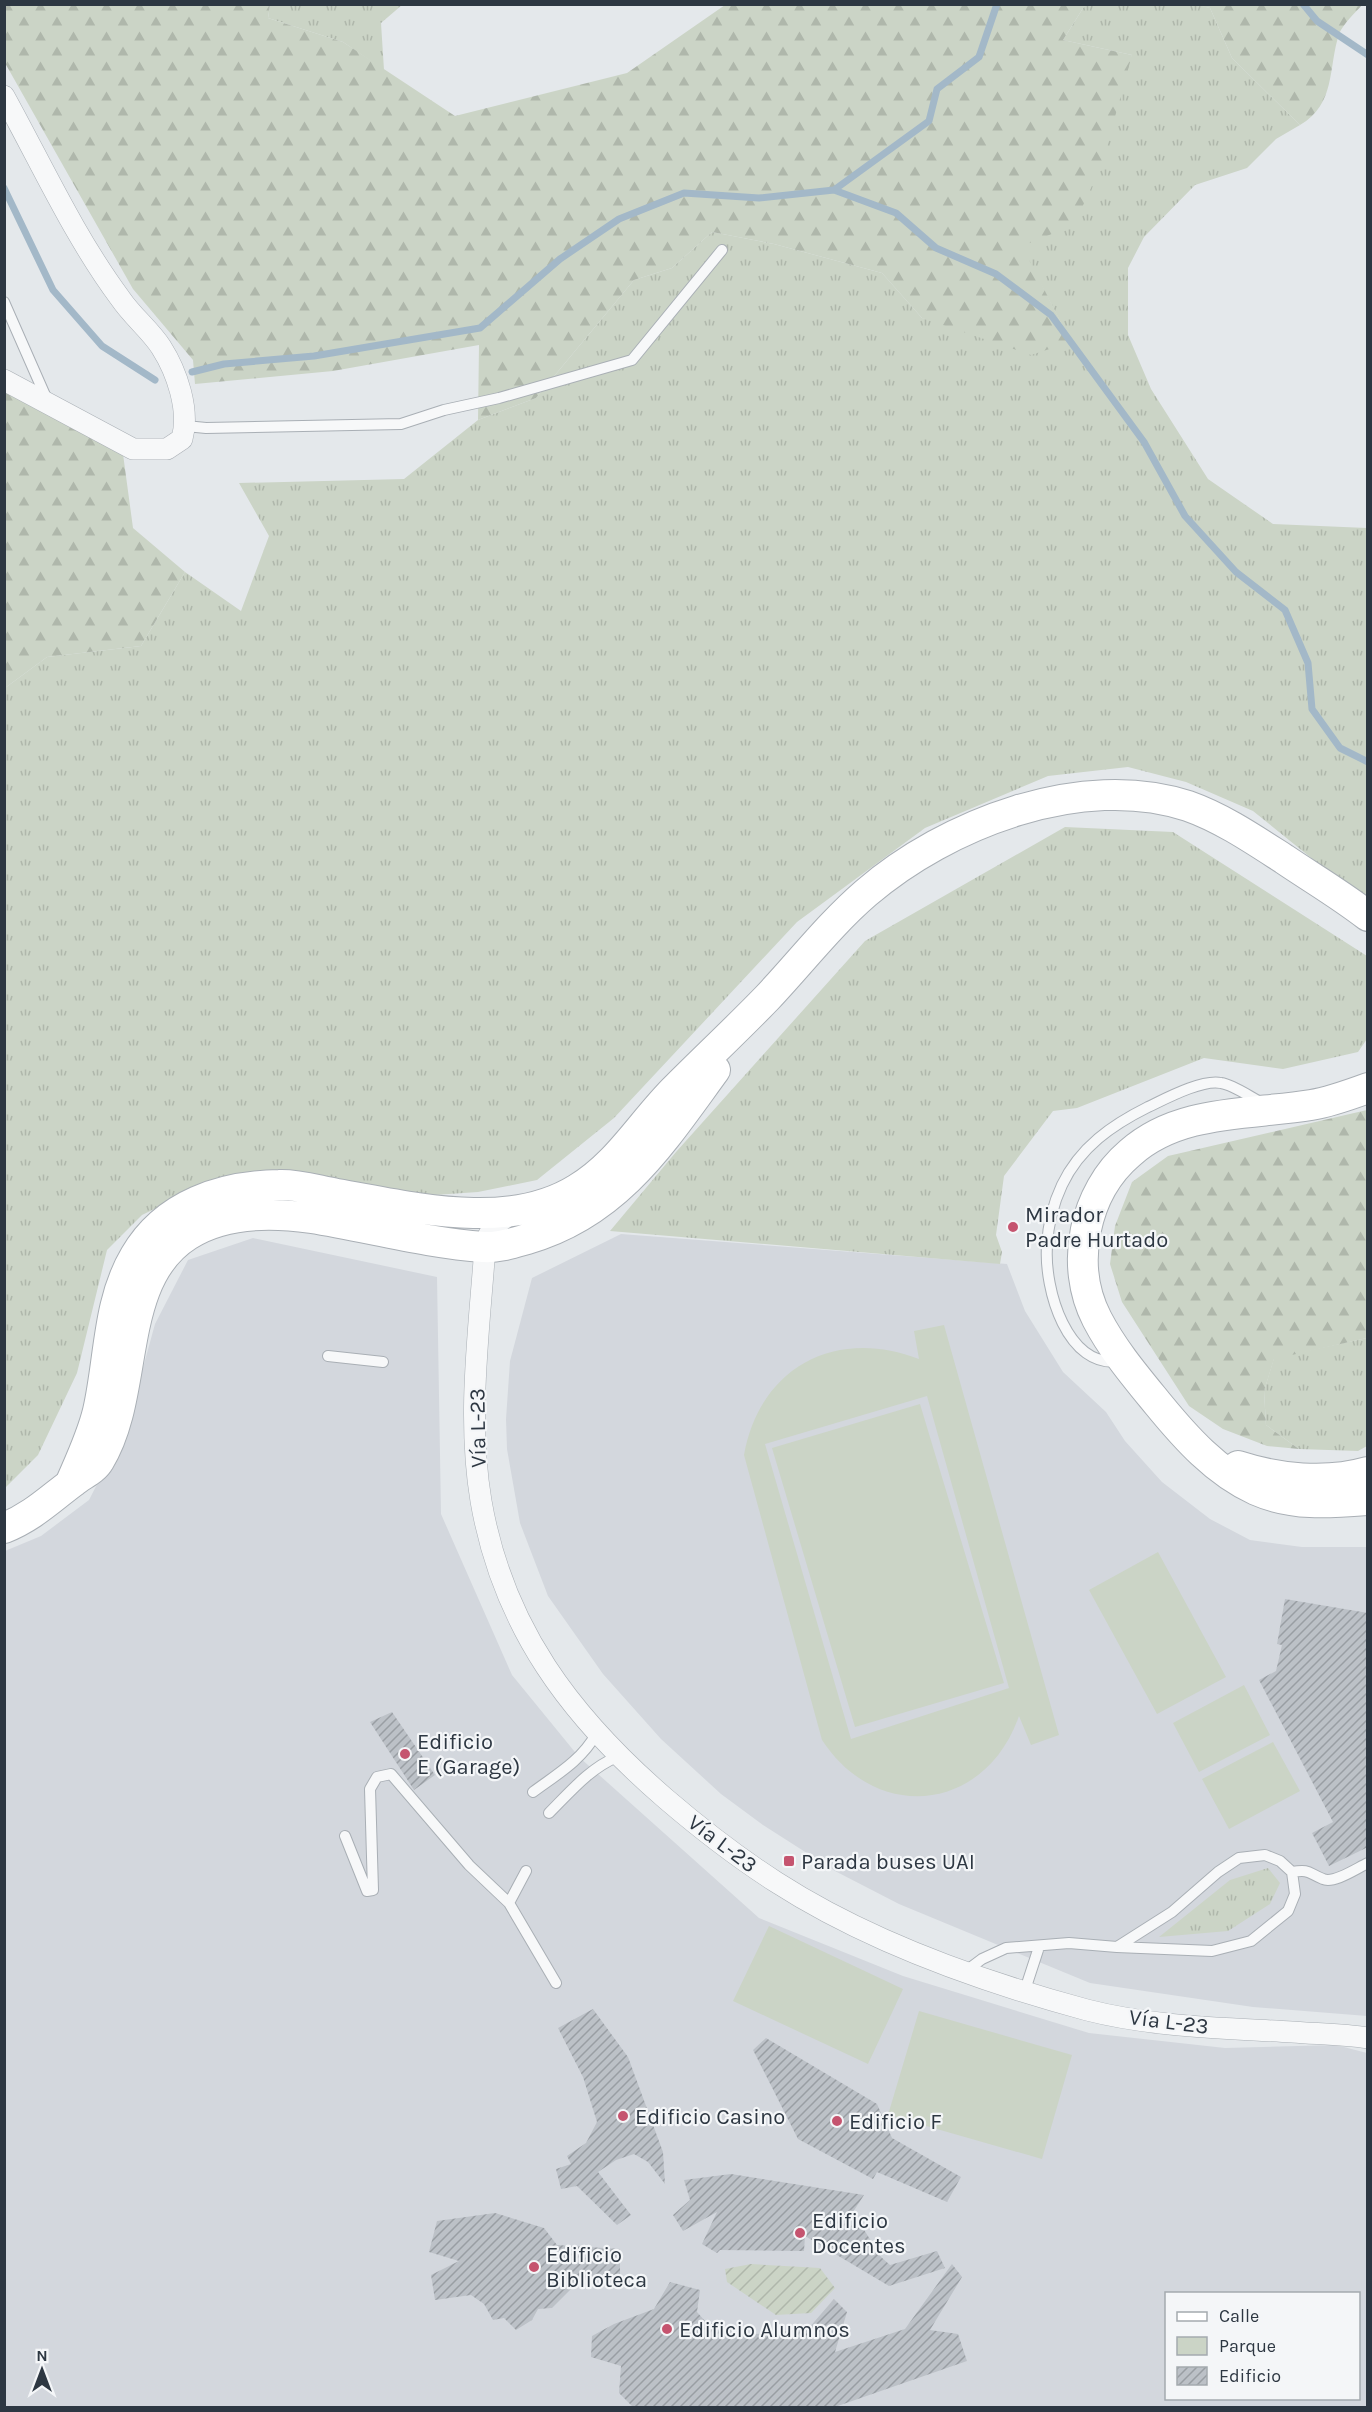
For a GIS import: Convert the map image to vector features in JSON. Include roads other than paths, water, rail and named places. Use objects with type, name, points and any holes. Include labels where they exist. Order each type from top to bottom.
[{"type":"main road","points":[[71,1482],[99,1408],[118,1293],[134,1258],[151,1232],[179,1210],[220,1191],[282,1184],[404,1207],[463,1213],[518,1210],[550,1203],[576,1190],[602,1172],[666,1097],[765,1000],[864,894],[910,860],[956,834],[1018,811],[1064,800],[1120,795],[1143,797],[1188,806],[1225,822],[1368,916]]},
{"type":"main road","points":[[4,1528],[35,1512],[71,1482],[98,1464],[114,1431],[143,1290],[159,1263],[172,1248],[189,1235],[224,1218],[284,1214],[485,1247],[551,1232],[610,1196],[635,1174],[765,1000]]},
{"type":"main road","points":[[1368,1088],[1324,1103],[1202,1118],[1163,1131],[1129,1153],[1104,1184],[1088,1221],[1084,1240],[1085,1280],[1097,1318],[1124,1361],[1178,1428],[1202,1451],[1236,1480],[1279,1498],[1319,1504],[1368,1500]]},
{"type":"main road","points":[[1202,1451],[1244,1468],[1288,1477],[1332,1478],[1368,1472]]},
{"type":"street","points":[[4,96],[86,245],[120,298],[162,348],[180,388],[186,426],[182,438],[167,449],[133,449],[4,380]]},
{"type":"street","name":"Vía L-23","points":[[518,1210],[497,1223],[490,1231],[485,1247],[474,1429],[476,1466],[486,1521],[501,1575],[531,1643],[566,1698],[617,1757],[714,1840],[778,1883],[892,1943],[966,1971],[1089,2010],[1163,2023],[1368,2038]]},
{"type":"street","name":"Vía L-23","points":[[463,1213],[479,1227],[485,1247]]},
{"type":"lane","points":[[186,426],[207,428],[402,424],[444,410],[498,398],[632,360],[722,250]]},
{"type":"lane","points":[[4,302],[49,405]]},
{"type":"lane","points":[[328,1356],[383,1362]]},
{"type":"lane","points":[[533,1792],[577,1759],[589,1747],[596,1734]]},
{"type":"lane","points":[[549,1813],[603,1762],[617,1757]]},
{"type":"lane","points":[[345,1836],[367,1891],[373,1890],[370,1789],[377,1777],[391,1774],[469,1865],[509,1903],[556,1983]]},
{"type":"lane","points":[[966,1971],[982,1959],[1006,1948],[1070,1943],[1117,1947],[1212,1951],[1251,1941],[1288,1911],[1294,1894],[1292,1872],[1280,1861],[1265,1855],[1239,1858],[1218,1872],[1172,1912],[1117,1947]]},
{"type":"lane","points":[[1292,1872],[1305,1870],[1324,1881],[1335,1879],[1368,1863]]},
{"type":"lane","points":[[509,1903],[526,1871]]},
{"type":"lane","points":[[1025,1990],[1039,1947]]},
{"type":"waterway","points":[[192,372],[224,364],[314,356],[480,328],[560,259],[619,219],[684,193],[759,198],[834,190],[929,121],[937,89],[979,57],[997,4]]},
{"type":"waterway","points":[[1303,4],[1317,21],[1368,55]]},
{"type":"waterway","points":[[4,188],[53,290],[102,346],[155,380]]},
{"type":"waterway","points":[[834,190],[896,213],[936,248],[996,274],[1051,315],[1144,442],[1185,516],[1236,572],[1285,610],[1308,663],[1312,709],[1340,748],[1368,762]]},
{"type":"place","name":"Mirador Padre Hurtado","points":[[1013,1227]]},
{"type":"place","name":"Edificio E (Garage)","points":[[405,1754]]},
{"type":"place","name":"Parada buses UAI","points":[[789,1861]]},
{"type":"place","name":"Edificio Casino","points":[[623,2116]]},
{"type":"place","name":"Edificio F","points":[[837,2121]]},
{"type":"place","name":"Edificio Docentes","points":[[800,2233]]},
{"type":"place","name":"Edificio Biblioteca","points":[[534,2267]]},
{"type":"place","name":"Edificio Alumnos","points":[[667,2329]]}]
